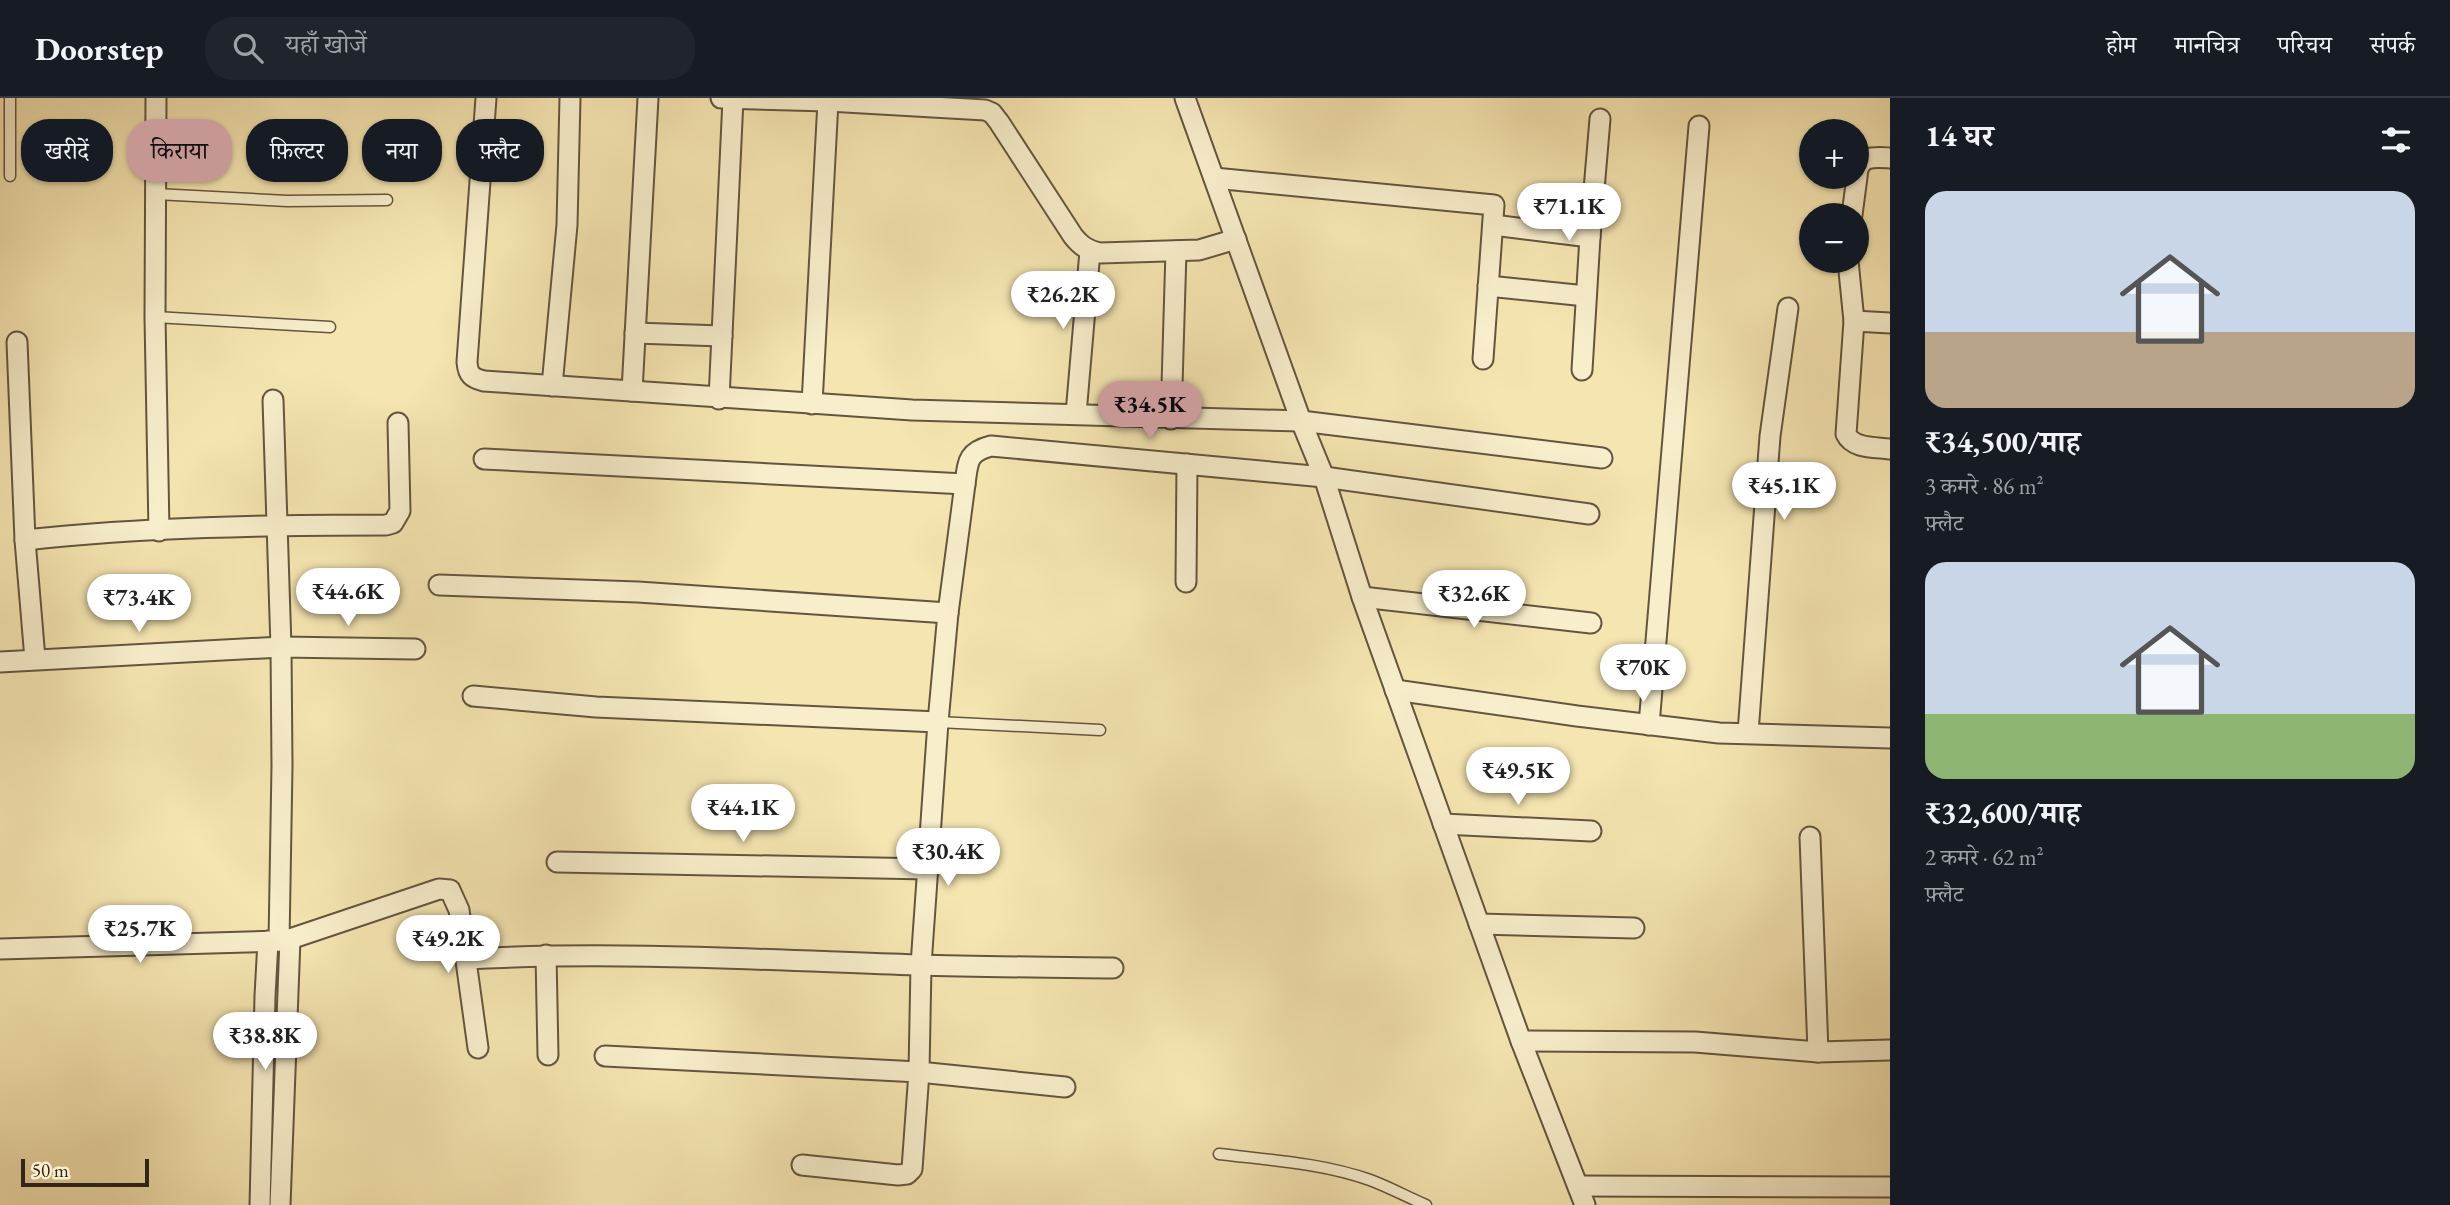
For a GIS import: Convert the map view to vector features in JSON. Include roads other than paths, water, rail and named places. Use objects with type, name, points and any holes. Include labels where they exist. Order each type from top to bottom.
[{"type":"street","points":[[156,98],[155,317],[159,531]]},
{"type":"street","points":[[486,98],[467,362],[468,372],[474,379],[484,382],[719,399],[912,410],[1301,421],[1602,458]]},
{"type":"street","points":[[552,386],[567,225],[570,98]]},
{"type":"street","points":[[632,391],[648,98]]},
{"type":"street","points":[[721,98],[975,109],[992,113],[1073,236],[1090,251],[1199,250],[1236,239]]},
{"type":"street","points":[[1185,98],[1301,421],[1324,477],[1362,597],[1521,1041],[1582,1196],[1890,1187]]},
{"type":"street","points":[[719,399],[733,99]]},
{"type":"street","points":[[813,404],[828,101]]},
{"type":"street","points":[[1582,370],[1600,119]]},
{"type":"street","points":[[1649,725],[1699,126]]},
{"type":"street","points":[[1869,158],[1890,158]]},
{"type":"street","points":[[1214,178],[1494,205],[1483,359]]},
{"type":"street","points":[[1493,225],[1590,237]]},
{"type":"street","points":[[1076,414],[1090,251]]},
{"type":"street","points":[[1171,419],[1176,251]]},
{"type":"street","points":[[1849,273],[1854,321],[1847,439],[1854,444],[1890,449]]},
{"type":"street","points":[[1488,286],[1587,296]]},
{"type":"street","points":[[1748,733],[1770,436],[1788,308]]},
{"type":"street","points":[[1854,321],[1890,323]]},
{"type":"street","points":[[635,333],[722,336]]},
{"type":"street","points":[[17,342],[25,540],[36,659]]},
{"type":"street","points":[[273,400],[281,647],[280,1205]]},
{"type":"street","points":[[25,540],[86,534],[278,525],[393,523],[400,511],[398,423]]},
{"type":"street","points":[[802,1165],[898,1175],[907,1174],[912,1169],[919,1072],[921,965],[948,613],[965,484],[972,455],[979,449],[991,446],[1324,477],[1589,514]]},
{"type":"street","points":[[484,459],[965,484]]},
{"type":"street","points":[[1186,582],[1187,464]]},
{"type":"street","points":[[439,585],[638,592],[948,613]]},
{"type":"street","points":[[1362,597],[1591,623]]},
{"type":"street","points":[[0,663],[281,647],[415,649]]},
{"type":"street","points":[[1395,690],[1649,725],[1748,733],[1890,738]]},
{"type":"street","points":[[473,696],[596,707],[938,722]]},
{"type":"street","points":[[1443,824],[1591,831]]},
{"type":"street","points":[[1810,837],[1818,1052]]},
{"type":"street","points":[[557,862],[929,869]]},
{"type":"street","points":[[0,949],[279,941],[439,890],[450,890],[458,910],[467,959],[478,1048]]},
{"type":"street","points":[[1479,924],[1634,928]]},
{"type":"street","points":[[260,1205],[265,996],[279,941]]},
{"type":"street","points":[[467,959],[546,955],[638,955],[921,965],[1113,968]]},
{"type":"street","points":[[546,955],[548,1055]]},
{"type":"street","points":[[1521,1041],[1695,1042],[1818,1052],[1890,1050]]},
{"type":"street","points":[[605,1056],[919,1072],[1065,1087]]},
{"type":"lane","points":[[10,98],[10,176]]},
{"type":"lane","points":[[156,194],[287,201],[387,200]]},
{"type":"lane","points":[[155,317],[330,327]]},
{"type":"lane","points":[[938,722],[1100,730]]},
{"type":"lane","points":[[1219,1154],[1331,1170],[1370,1180],[1426,1205]]}]
